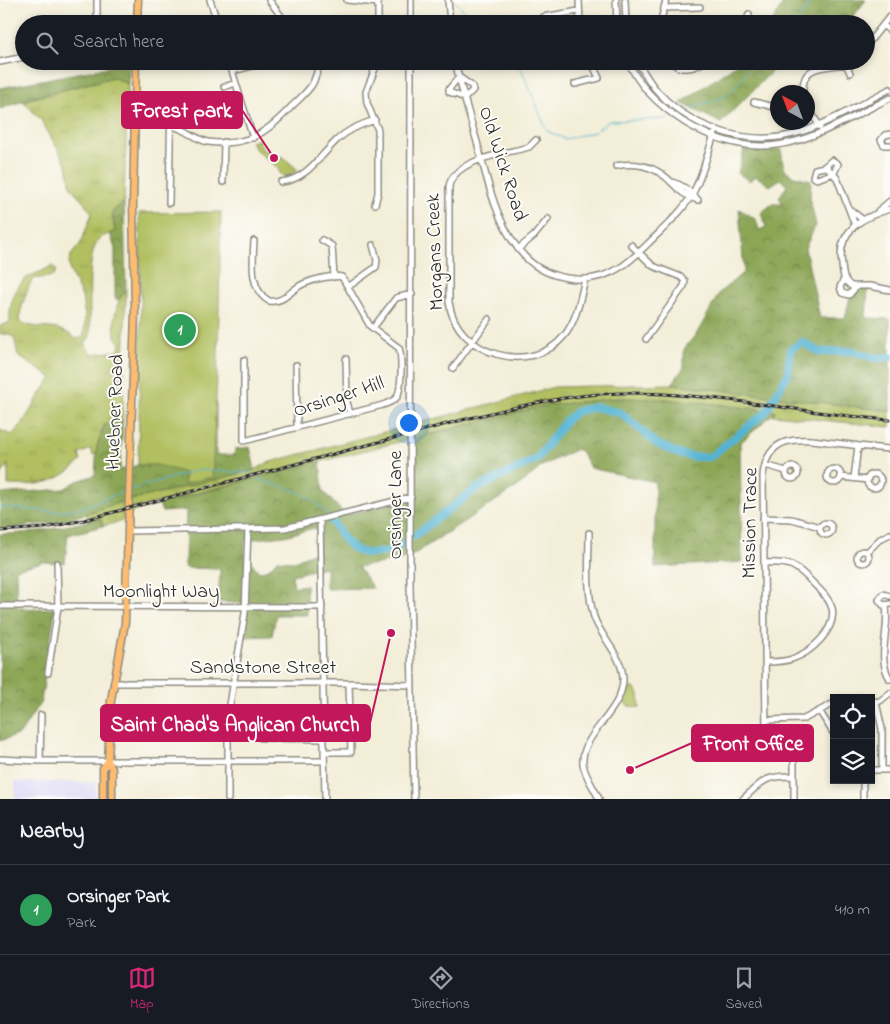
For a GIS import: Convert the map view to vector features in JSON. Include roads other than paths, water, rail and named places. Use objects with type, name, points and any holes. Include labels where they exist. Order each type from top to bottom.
[{"type":"main road","points":[[137,15],[138,0]]},
{"type":"main road","name":"Huebner Road","points":[[112,799],[112,769],[108,762],[111,700],[123,641],[126,607],[135,302],[133,204],[136,70]]},
{"type":"main road","name":"Huebner Road","points":[[103,799],[103,768],[108,762]]},
{"type":"street","points":[[97,0],[97,15]]},
{"type":"street","points":[[210,0],[215,15]]},
{"type":"street","points":[[269,0],[280,15]]},
{"type":"street","points":[[347,0],[378,2],[378,15]]},
{"type":"street","points":[[412,0],[412,15]]},
{"type":"street","points":[[448,0],[449,15]]},
{"type":"street","points":[[579,0],[579,15]]},
{"type":"street","points":[[616,0],[617,15]]},
{"type":"street","points":[[624,0],[625,15]]},
{"type":"street","points":[[662,15],[666,0]]},
{"type":"street","points":[[664,8],[700,7]]},
{"type":"street","points":[[555,15],[579,11]]},
{"type":"street","points":[[875,35],[890,16]]},
{"type":"street","points":[[883,25],[890,31]]},
{"type":"street","points":[[0,62],[15,59]]},
{"type":"street","points":[[236,70],[232,71],[253,138]]},
{"type":"street","points":[[170,126],[180,127],[203,140],[224,142],[253,138],[270,129],[307,91],[313,83],[317,70]]},
{"type":"street","points":[[375,70],[366,92],[368,108],[378,130],[378,193],[375,204]]},
{"type":"street","name":"Orsinger Lane","points":[[411,70],[411,497],[414,799]]},
{"type":"street","name":"Old Wick Road","points":[[457,70],[492,194],[504,225],[524,257],[542,270],[556,276],[585,279],[612,272],[638,253],[673,219],[691,196],[716,130]]},
{"type":"street","points":[[575,84],[599,78],[595,70]]},
{"type":"street","points":[[634,70],[646,89],[662,106],[689,124],[713,136],[738,144],[766,146],[804,140],[890,98]]},
{"type":"street","points":[[643,70],[653,85],[667,100],[686,114],[716,130],[740,136],[768,138],[802,132],[890,89]]},
{"type":"street","points":[[804,85],[814,70]]},
{"type":"street","name":"Old Wick Road","points":[[459,77],[472,86],[473,90],[465,98]]},
{"type":"street","name":"Old Wick Road","points":[[459,77],[449,89],[450,92],[465,98]]},
{"type":"street","points":[[224,87],[236,84]]},
{"type":"street","points":[[169,203],[171,95]]},
{"type":"street","points":[[754,102],[770,106]]},
{"type":"street","points":[[815,118],[823,132]]},
{"type":"street","points":[[280,182],[287,181],[305,172],[338,139],[354,128],[375,120]]},
{"type":"street","points":[[890,134],[885,135],[881,140],[884,145],[890,145]]},
{"type":"street","name":"Morgans Creek","points":[[536,140],[529,147],[482,160],[458,170],[451,178],[448,186],[449,307],[456,327],[472,343],[483,350],[507,355],[533,354],[549,348],[564,337],[572,323],[585,279]]},
{"type":"street","points":[[223,182],[224,142]]},
{"type":"street","points":[[832,160],[837,162],[838,167],[834,173],[817,179],[813,177],[815,169],[826,166],[832,160]]},
{"type":"street","points":[[616,166],[627,164],[644,166],[672,182],[677,189],[691,196]]},
{"type":"street","points":[[826,166],[834,173],[855,225]]},
{"type":"street","points":[[856,287],[852,293],[845,294],[840,290],[844,279],[841,261],[842,246],[855,225],[890,201]]},
{"type":"street","points":[[850,209],[862,219]]},
{"type":"street","points":[[878,211],[890,209]]},
{"type":"street","points":[[518,249],[534,236],[548,219]]},
{"type":"street","points":[[254,241],[253,258],[257,290],[269,302],[283,300],[303,284],[334,276],[333,248],[330,243],[322,240]]},
{"type":"street","points":[[348,287],[376,267],[377,260],[373,245]]},
{"type":"street","points":[[631,245],[653,266],[681,277],[685,281],[684,286],[646,339]]},
{"type":"street","name":"Orsinger Hill","points":[[244,360],[244,441],[350,414],[392,401],[398,394],[401,364],[399,348],[372,328],[366,321],[342,278],[334,276]]},
{"type":"street","points":[[844,279],[856,287],[870,286],[890,290]]},
{"type":"street","points":[[372,328],[396,298],[412,294]]},
{"type":"street","points":[[453,368],[489,319]]},
{"type":"street","points":[[346,359],[347,402],[350,414]]},
{"type":"street","points":[[296,365],[295,388],[299,408],[297,428]]},
{"type":"street","name":"Mission Trace","points":[[766,732],[764,465],[770,454],[778,446],[796,439],[890,449]]},
{"type":"street","points":[[854,478],[858,446]]},
{"type":"street","points":[[764,465],[786,471]]},
{"type":"street","points":[[841,477],[868,480]]},
{"type":"street","points":[[128,531],[285,528],[411,497]]},
{"type":"street","points":[[763,518],[801,520],[820,527]]},
{"type":"street","points":[[320,520],[325,799]]},
{"type":"street","points":[[228,799],[228,717],[245,607],[248,529]]},
{"type":"street","points":[[589,533],[592,607],[602,634],[619,662],[623,678],[618,700],[590,741],[583,758],[586,775],[598,799]]},
{"type":"street","points":[[867,552],[876,543],[890,534]]},
{"type":"street","points":[[48,673],[58,607],[57,563]]},
{"type":"street","points":[[764,563],[787,563],[797,567],[826,596],[832,613],[832,621],[827,632],[806,651],[784,661],[765,662]]},
{"type":"street","points":[[890,596],[884,594],[880,599],[882,604],[888,605],[888,625],[883,662],[890,679]]},
{"type":"street","name":"Moonlight Way","points":[[0,606],[322,607]]},
{"type":"street","name":"Sandstone Street","points":[[114,683],[349,683],[412,686]]},
{"type":"street","points":[[324,752],[351,752],[349,683]]},
{"type":"street","points":[[875,701],[890,694]]},
{"type":"street","points":[[766,720],[804,719],[830,706]]},
{"type":"street","points":[[875,708],[882,729],[882,770]]},
{"type":"street","points":[[820,712],[830,728]]},
{"type":"street","points":[[40,762],[41,715]]},
{"type":"street","points":[[228,717],[240,718],[261,738],[324,739]]},
{"type":"street","points":[[794,749],[794,799]]},
{"type":"street","points":[[0,759],[40,762],[324,761]]},
{"type":"street","points":[[875,770],[890,770]]},
{"type":"street","points":[[743,799],[764,780],[772,776],[794,776]]},
{"type":"street","points":[[863,784],[863,799]]},
{"type":"waterway","points":[[454,0],[468,15]]},
{"type":"waterway","points":[[802,15],[813,0]]},
{"type":"waterway","points":[[522,70],[547,131],[565,139],[594,132],[609,121],[668,119]]},
{"type":"waterway","points":[[690,108],[714,101],[731,92],[748,70]]},
{"type":"waterway","points":[[414,536],[476,489],[537,459],[566,420],[577,411],[596,407],[621,413],[657,444],[679,454],[694,457],[710,457],[765,413],[788,374],[791,349],[802,342],[819,352],[852,351],[875,358],[890,357]]},
{"type":"waterway","points":[[132,489],[199,470],[252,473],[264,481],[304,495],[320,506],[327,515]]},
{"type":"waterway","points":[[0,507],[58,512],[81,508],[125,491]]},
{"type":"waterway","points":[[331,520],[353,548],[366,553],[373,554],[388,551],[407,541]]},
{"type":"railway","points":[[0,531],[44,528],[84,520],[462,420],[521,406],[581,396],[622,393],[689,396],[890,420]]},
{"type":"place","name":"Forest park","points":[[274,158]]},
{"type":"place","name":"Orsinger Park","points":[[180,330]]},
{"type":"place","name":"Saint Chad's Anglican Church","points":[[391,633]]},
{"type":"place","name":"Front Office","points":[[630,770]]}]
